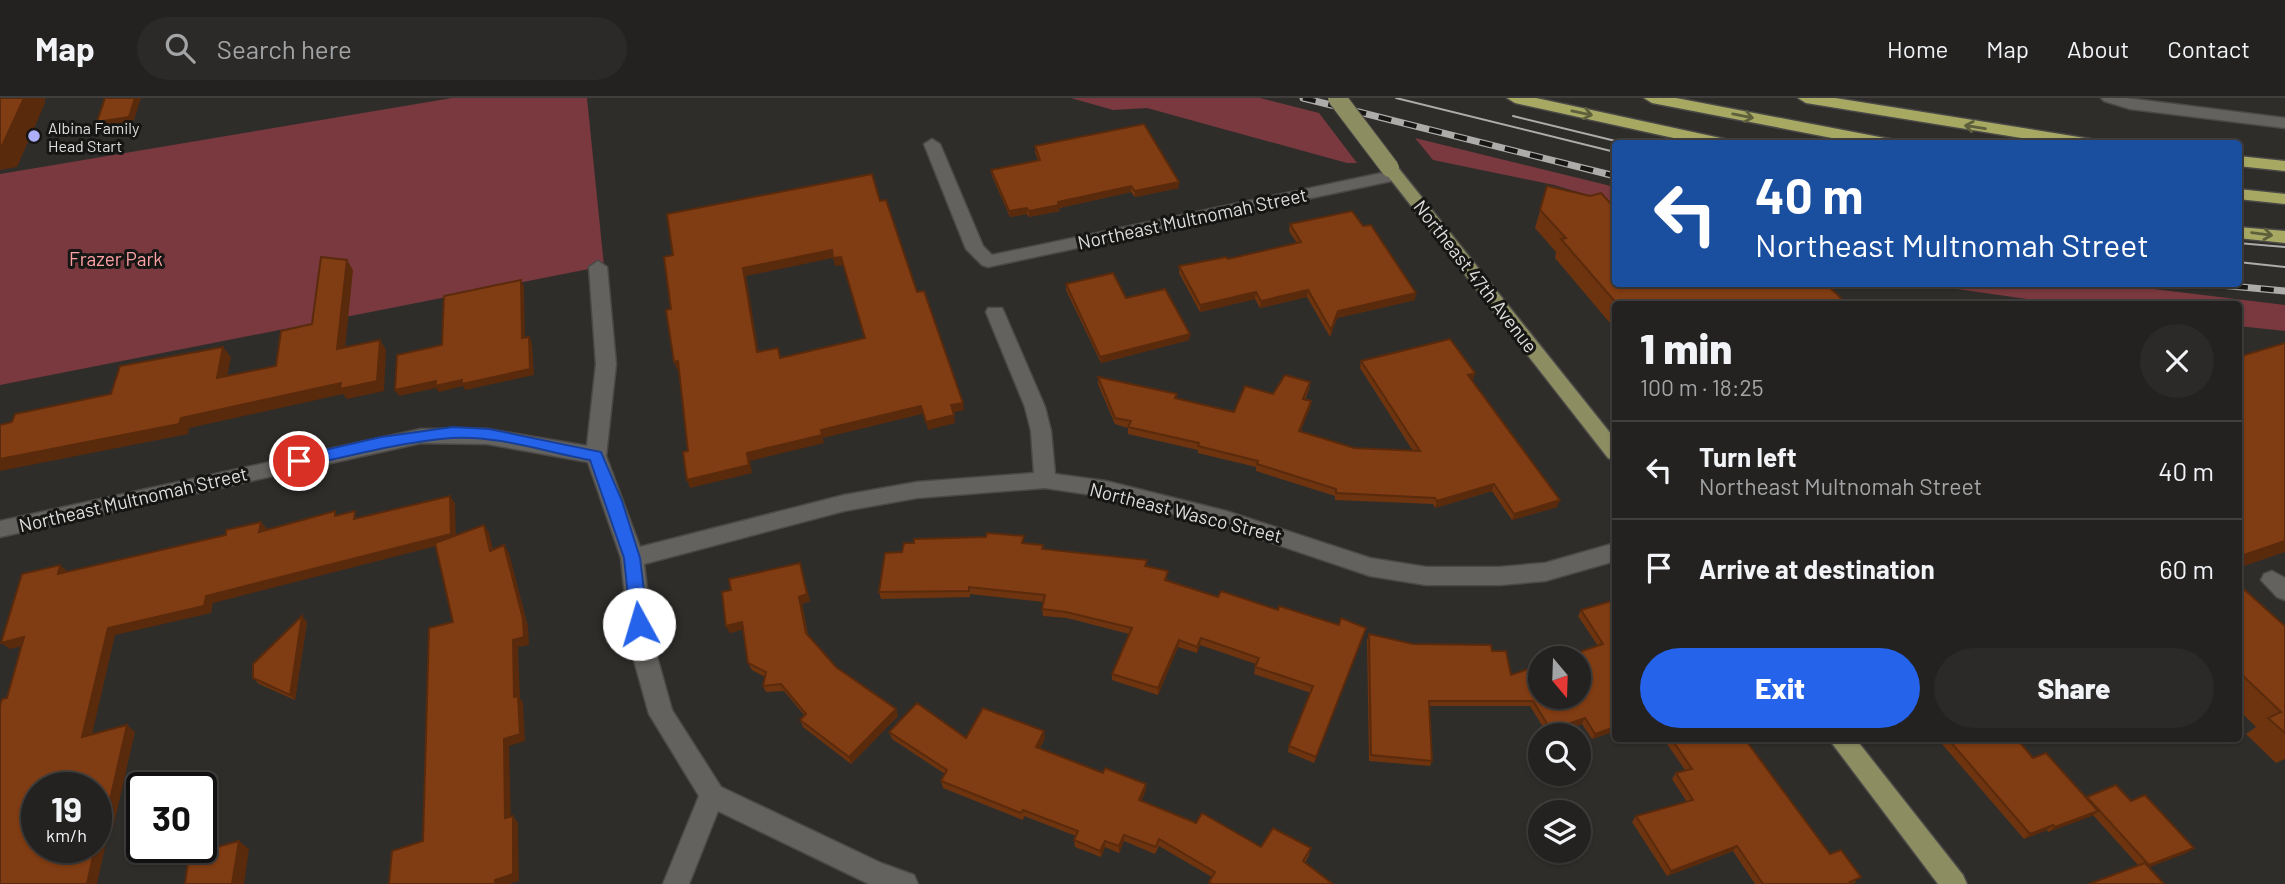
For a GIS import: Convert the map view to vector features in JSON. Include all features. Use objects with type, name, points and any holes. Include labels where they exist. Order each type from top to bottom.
[{"type":"highway","points":[[1515,98],[1707,140]]},
{"type":"highway","points":[[1652,98],[1869,140]]},
{"type":"highway","points":[[1806,98],[2066,140]]},
{"type":"highway","points":[[2242,161],[2285,166]]},
{"type":"highway","points":[[2242,194],[2285,198]]},
{"type":"highway","points":[[2242,232],[2285,237]]},
{"type":"main road","name":"Northeast 47th Avenue","points":[[1337,98],[1612,449]]},
{"type":"main road","points":[[1843,742],[1954,884]]},
{"type":"street","points":[[2109,98],[2130,104],[2285,123]]},
{"type":"street","name":"Northeast Multnomah Street","points":[[932,144],[975,249],[988,261],[1393,172]]},
{"type":"street","points":[[597,267],[606,364],[596,456],[632,558],[642,646],[661,714],[712,794],[876,874],[905,884]]},
{"type":"street","points":[[995,312],[1035,407],[1041,431],[1045,480]]},
{"type":"street","name":"Northeast Multnomah Street","points":[[0,529],[421,436],[453,432],[489,434],[596,456]]},
{"type":"street","name":"Northeast Wasco Street","points":[[632,558],[856,500],[917,490],[1045,480],[1106,489],[1213,515],[1370,567],[1426,576],[1500,576],[1545,572],[1612,553]]},
{"type":"street","points":[[676,884],[712,794]]},
{"type":"green space","name":"Frazer Park","points":[[452,98],[587,98],[604,266],[0,385],[0,174]]},
{"type":"green space","points":[[1071,98],[1260,98],[1319,113],[1357,163],[1347,163],[1147,108],[1113,110]]},
{"type":"green space","points":[[1415,138],[1612,186],[1612,202],[1554,185],[1433,160]]},
{"type":"green space","points":[[1943,287],[2138,287],[2285,305],[2285,331],[2242,326],[2242,301],[2040,301]]},
{"type":"building","points":[[0,98],[24,98],[1,148],[0,148]]},
{"type":"building","points":[[105,98],[135,98],[129,117],[97,122]]},
{"type":"building","points":[[1144,124],[1179,182],[1135,191],[1131,186],[1058,202],[1059,205],[1029,211],[1027,208],[1009,211],[991,170],[1040,160],[1035,146]]},
{"type":"building","points":[[872,174],[880,201],[886,200],[917,292],[924,291],[963,403],[951,405],[954,415],[926,422],[921,406],[821,430],[822,435],[747,453],[749,465],[687,480],[683,452],[688,451],[678,361],[674,362],[666,310],[671,309],[664,257],[673,255],[667,214]],"holes":[[[832,250],[833,258],[841,257],[865,338],[780,358],[778,348],[757,352],[743,268]]]},
{"type":"building","points":[[1547,186],[1590,196],[1601,193],[1612,205],[1612,287],[1829,287],[1844,301],[1614,301],[1561,239],[1566,238],[1540,210]]},
{"type":"building","points":[[1352,211],[1363,226],[1371,225],[1416,293],[1338,311],[1331,330],[1308,290],[1261,301],[1256,292],[1200,305],[1179,266],[1226,257],[1228,259],[1301,242],[1290,224]]},
{"type":"building","points":[[321,257],[347,260],[337,349],[380,340],[377,381],[340,389],[341,383],[181,418],[179,424],[0,459],[0,425],[12,422],[15,414],[111,394],[120,366],[223,347],[217,378],[276,366],[281,331],[312,324]]},
{"type":"building","points":[[1113,273],[1126,298],[1165,289],[1190,334],[1100,357],[1066,284]]},
{"type":"building","points":[[521,280],[522,338],[529,337],[530,369],[462,384],[462,380],[435,386],[436,381],[395,390],[397,355],[442,345],[444,296]]},
{"type":"building","points":[[1450,339],[1475,373],[1468,375],[1560,500],[1514,514],[1494,484],[1437,501],[1435,498],[1336,493],[1336,489],[1257,464],[1258,461],[1198,446],[1199,443],[1128,427],[1131,421],[1115,418],[1098,377],[1177,394],[1175,398],[1234,412],[1245,386],[1273,394],[1285,375],[1310,382],[1303,399],[1311,401],[1299,431],[1354,448],[1420,451],[1361,361]]},
{"type":"building","points":[[2285,343],[2285,541],[2242,556],[2242,356]]},
{"type":"building","points":[[450,496],[451,534],[206,596],[204,606],[108,628],[82,737],[127,725],[112,791],[112,772],[21,772],[21,863],[92,863],[87,884],[0,884],[0,706],[2,699],[7,698],[24,637],[1,643],[22,574],[60,565],[58,574],[226,535],[226,530],[261,522],[259,532],[335,511],[335,516],[355,511],[354,519]]},
{"type":"building","points":[[484,525],[490,551],[504,545],[523,619],[524,637],[513,640],[514,697],[518,696],[520,734],[504,739],[505,818],[513,816],[513,874],[495,880],[495,884],[389,884],[392,851],[423,841],[429,628],[453,622],[435,543]]},
{"type":"building","points":[[987,533],[1024,536],[1022,543],[1043,545],[1042,549],[1147,560],[1145,566],[1168,571],[1165,580],[1218,597],[1221,591],[1278,610],[1279,606],[1339,625],[1341,618],[1366,628],[1316,757],[1289,746],[1313,686],[1255,667],[1259,658],[1201,638],[1197,647],[1179,640],[1158,688],[1112,674],[1132,628],[1042,609],[1045,595],[969,587],[969,591],[879,592],[885,553],[902,552],[904,543],[914,543],[914,539],[986,537]]},
{"type":"building","points":[[800,563],[807,594],[799,597],[806,633],[836,667],[896,709],[849,757],[800,720],[806,714],[781,684],[763,686],[766,672],[748,663],[742,622],[726,626],[722,592],[731,590],[729,579]]},
{"type":"building","points":[[2242,588],[2285,626],[2285,733],[2268,718],[2281,712],[2242,675]]},
{"type":"building","points":[[1612,601],[1612,728],[1595,734],[1591,723],[1585,718],[1571,723],[1547,723],[1538,709],[1591,709],[1591,648],[1603,644],[1581,610]]},
{"type":"building","points":[[302,616],[290,695],[253,678],[253,664]]},
{"type":"building","points":[[1369,634],[1413,644],[1491,645],[1492,651],[1506,651],[1511,675],[1528,669],[1528,701],[1429,701],[1432,761],[1371,755]]},
{"type":"building","points":[[917,703],[966,738],[983,708],[1044,731],[1036,747],[1103,773],[1105,768],[1146,784],[1139,800],[1196,823],[1202,813],[1261,847],[1273,828],[1311,848],[1303,861],[1333,884],[1212,884],[1209,882],[1215,872],[1159,839],[1156,847],[1124,835],[1119,846],[1105,841],[1100,851],[1074,840],[1078,831],[1023,810],[1021,813],[941,781],[947,770],[889,732]]},
{"type":"building","points":[[1674,742],[1747,742],[1830,854],[1841,850],[1861,877],[1850,882],[1852,884],[1763,884],[1737,846],[1671,871],[1636,816],[1693,800],[1676,773],[1692,769]]},
{"type":"building","points":[[1951,742],[2019,742],[2033,758],[2046,753],[2098,811],[2030,834]]},
{"type":"building","points":[[2116,785],[2131,801],[2145,795],[2194,848],[2149,865],[2087,797]]},
{"type":"building","points":[[239,841],[232,884],[185,884],[188,863],[217,863],[217,847]]},
{"type":"building","points":[[2145,863],[2164,884],[2089,884]]},
{"type":"tram line","points":[[1396,98],[1612,151]]},
{"type":"tram line","points":[[1513,116],[1612,140]]},
{"type":"tram line","points":[[2242,243],[2285,247]]},
{"type":"tram line","points":[[2242,262],[2285,267]]},
{"type":"railway","points":[[1303,98],[1612,175]]},
{"type":"railway","points":[[2242,287],[2285,291]]},
{"type":"place","name":"Albina Family Head Start","points":[[34,136]]},
{"type":"route","points":[[299,461],[381,443],[453,432],[489,434],[596,456],[632,558],[639,624]]}]
